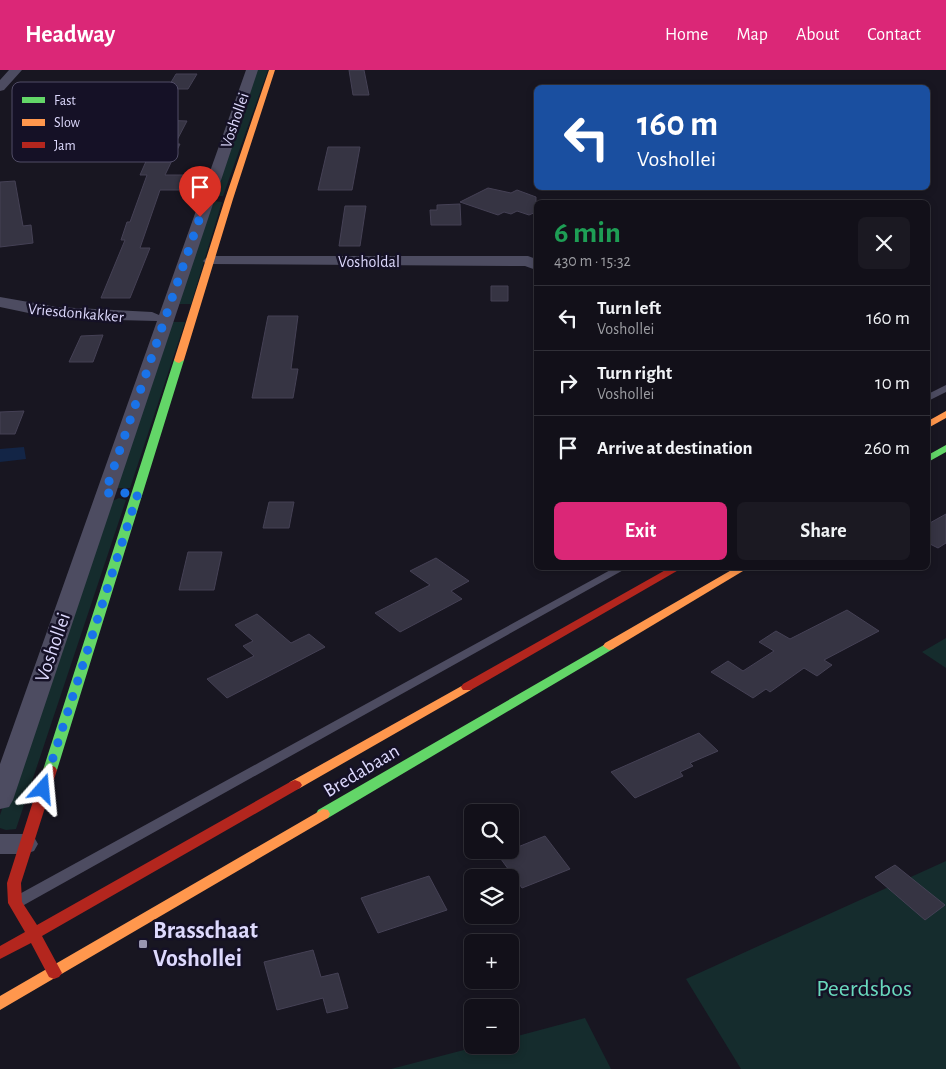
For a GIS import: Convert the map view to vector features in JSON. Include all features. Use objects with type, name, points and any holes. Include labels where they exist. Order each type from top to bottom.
[{"type":"street","points":[[0,87],[16,70]]},
{"type":"street","name":"Voshollei","points":[[0,800],[252,70]]},
{"type":"street","name":"Voshollei","points":[[15,903],[13,892],[13,844],[138,493],[229,199],[272,70]]},
{"type":"street","points":[[206,199],[229,199]]},
{"type":"street","name":"Vosholdal","points":[[211,261],[534,261]]},
{"type":"street","name":"Vriesdonkakker","points":[[0,302],[50,312],[152,317]]},
{"type":"street","points":[[930,424],[946,414]]},
{"type":"street","points":[[930,458],[946,448]]},
{"type":"street","points":[[105,493],[138,493]]},
{"type":"street","name":"Bredabaan","points":[[0,953],[672,570]]},
{"type":"street","name":"Bredabaan","points":[[0,1004],[739,570]]},
{"type":"street","points":[[15,903],[25,917],[54,973]]},
{"type":"lane","points":[[930,397],[946,388]]},
{"type":"lane","points":[[15,903],[617,570]]},
{"type":"green space","points":[[256,70],[268,70],[223,196],[214,196]]},
{"type":"green space","points":[[214,201],[222,202],[191,304],[176,304]]},
{"type":"green space","points":[[169,322],[185,322],[130,488],[115,488]]},
{"type":"green space","points":[[119,498],[126,500],[16,829],[6,830],[0,828],[0,815],[108,503]]},
{"type":"green space","points":[[946,638],[946,668],[922,652]]},
{"type":"green space","name":"Peerdsbos","points":[[946,861],[946,1069],[741,1069],[686,979]]},
{"type":"green space","points":[[585,1018],[611,1069],[391,1069],[464,1050],[464,1054],[519,1054],[519,1036]]},
{"type":"water","points":[[24,447],[26,459],[0,462],[0,449]]},
{"type":"building","points":[[349,70],[364,70],[369,95],[353,95]]},
{"type":"building","points":[[176,74],[197,74],[188,89],[178,89],[178,82],[171,82]]},
{"type":"building","points":[[178,121],[187,121],[178,138]]},
{"type":"building","points":[[328,147],[360,147],[352,190],[318,190]]},
{"type":"building","points":[[146,162],[171,162],[165,175],[184,175],[179,190],[160,190],[140,248],[150,248],[130,298],[101,298],[125,240],[121,240],[127,222],[130,222],[147,175],[140,175]]},
{"type":"building","points":[[15,181],[23,226],[31,225],[33,243],[0,247],[0,182]]},
{"type":"building","points":[[488,188],[511,193],[517,190],[536,197],[536,200],[534,200],[534,213],[529,215],[517,211],[511,214],[504,212],[498,215],[460,202]]},
{"type":"building","points":[[460,204],[461,225],[431,225],[430,210],[437,210],[437,205]]},
{"type":"building","points":[[345,206],[366,206],[360,246],[339,246]]},
{"type":"building","points":[[491,286],[508,286],[508,301],[491,301]]},
{"type":"building","points":[[268,316],[298,316],[291,369],[298,369],[293,398],[252,398]]},
{"type":"building","points":[[103,335],[93,362],[69,362],[81,336]]},
{"type":"building","points":[[24,411],[15,434],[0,434],[0,412]]},
{"type":"building","points":[[269,502],[294,502],[289,528],[263,528]]},
{"type":"building","points":[[946,514],[946,543],[938,548],[930,544],[930,523]]},
{"type":"building","points":[[188,552],[222,552],[214,590],[179,590]]},
{"type":"building","points":[[436,558],[469,581],[451,591],[462,599],[400,632],[375,613],[430,585],[410,571]]},
{"type":"building","points":[[847,610],[879,631],[824,660],[832,665],[817,676],[804,668],[770,692],[766,689],[753,698],[711,672],[728,661],[743,671],[774,651],[759,642],[776,631],[790,639]]},
{"type":"building","points":[[257,614],[291,643],[309,634],[325,647],[227,698],[207,679],[254,656],[243,646],[253,641],[235,625]]},
{"type":"building","points":[[699,733],[718,751],[690,763],[693,766],[680,772],[683,776],[635,798],[611,772]]},
{"type":"building","points":[[545,836],[570,869],[522,888],[519,884],[519,869],[508,869],[501,859],[519,859],[519,847]]},
{"type":"building","points":[[895,865],[945,905],[925,920],[875,877]]},
{"type":"building","points":[[429,876],[447,910],[378,933],[361,898]]},
{"type":"building","points":[[313,950],[321,977],[338,973],[348,1008],[327,1013],[323,998],[277,1010],[264,962]]},
{"type":"traffic: fast","points":[[50,770],[179,360]]},
{"type":"traffic: fast","points":[[930,458],[946,448]]},
{"type":"traffic: fast","points":[[323,814],[609,646]]},
{"type":"traffic: slow","points":[[179,360],[229,199],[272,70]]},
{"type":"traffic: slow","points":[[930,424],[946,414]]},
{"type":"traffic: slow","points":[[609,646],[739,570]]},
{"type":"traffic: slow","points":[[295,785],[467,687]]},
{"type":"traffic: slow","points":[[0,1004],[323,814]]},
{"type":"traffic: jam","points":[[467,687],[672,570]]},
{"type":"traffic: jam","points":[[50,770],[14,883],[15,903],[25,917],[54,973]]},
{"type":"traffic: jam","points":[[0,953],[295,785]]},
{"type":"place","name":"Brasschaat Voshollei","points":[[143,944]]},
{"type":"route","points":[[43,789],[138,493],[105,493],[200,217]]}]
